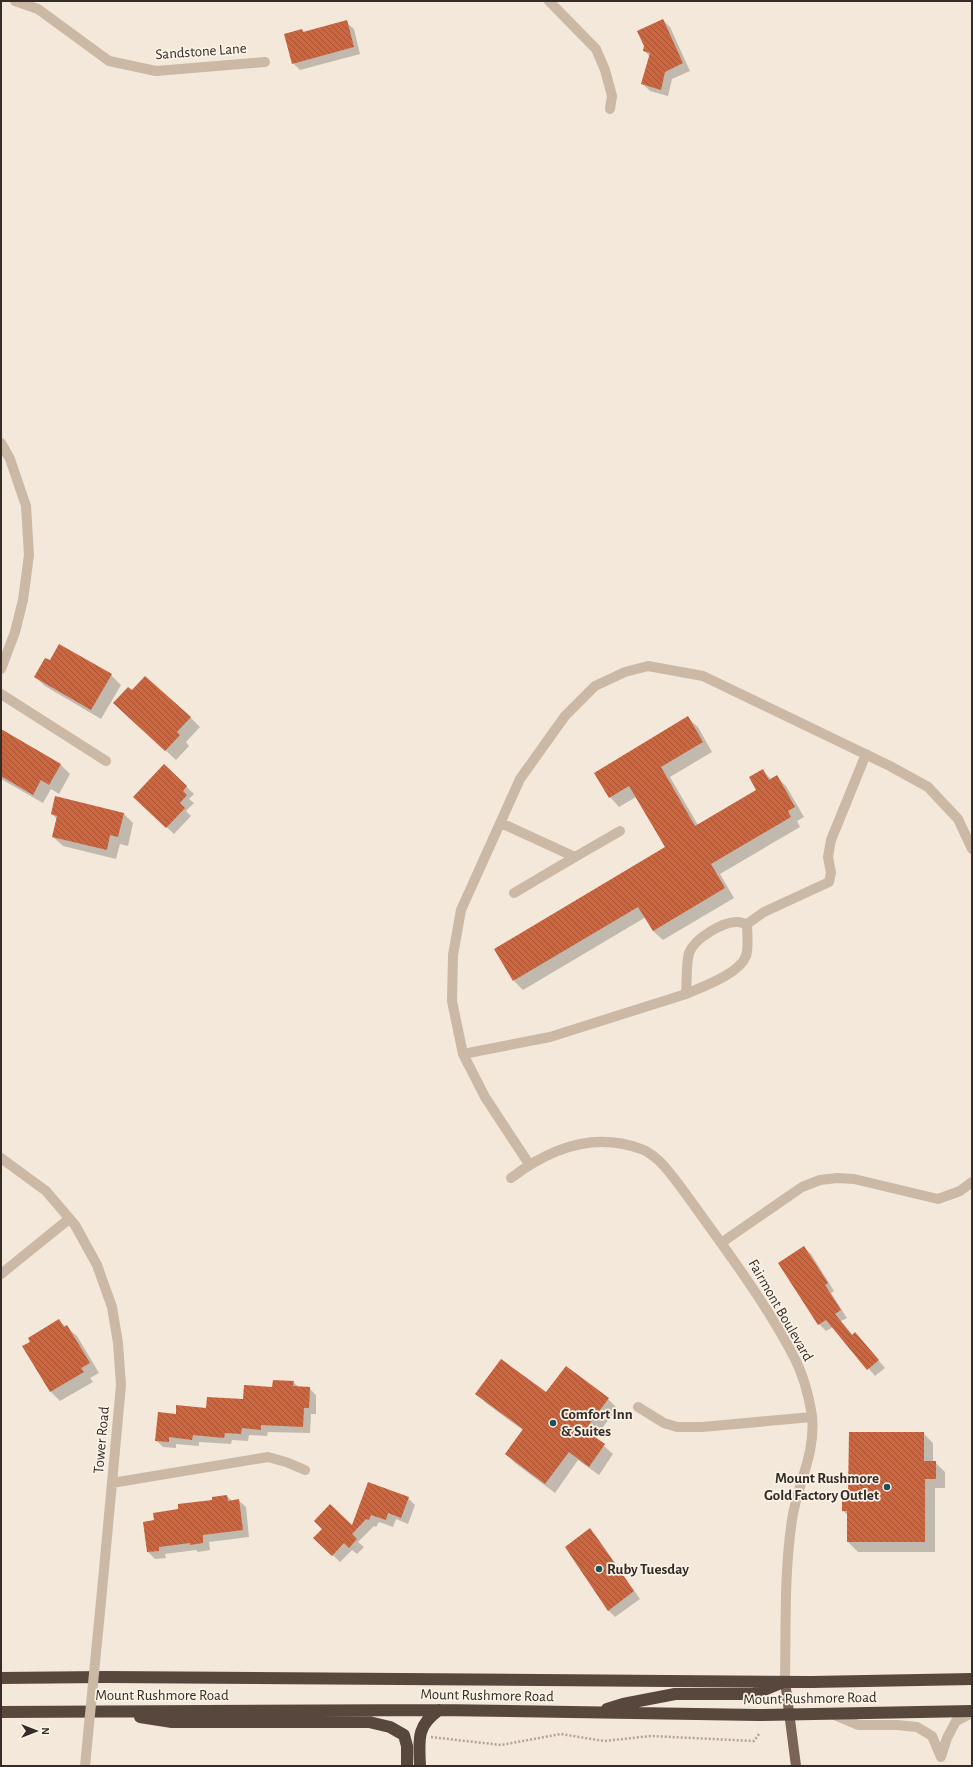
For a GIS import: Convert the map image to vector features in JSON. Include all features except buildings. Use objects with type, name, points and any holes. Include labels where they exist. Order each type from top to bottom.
[{"type":"highway","name":"Mount Rushmore Road","points":[[1,1678],[105,1677],[785,1681],[972,1679]]},
{"type":"highway","points":[[596,1712],[623,1704],[675,1694],[754,1694],[785,1681]]},
{"type":"highway","name":"Mount Rushmore Road","points":[[1,1712],[439,1710],[789,1715],[972,1712]]},
{"type":"highway","points":[[420,1766],[422,1726],[428,1718],[439,1710]]},
{"type":"highway","points":[[101,1712],[172,1722],[370,1722],[390,1727],[404,1735],[408,1746],[407,1766]]},
{"type":"main road","points":[[785,1681],[796,1766]]},
{"type":"street","name":"Sandstone Lane","points":[[14,1],[38,5],[109,61],[156,71],[265,62]]},
{"type":"street","points":[[549,1],[596,49],[605,70],[612,96],[610,109]]},
{"type":"street","points":[[1,444],[10,459],[26,506],[29,555],[24,600],[15,632],[1,669]]},
{"type":"street","points":[[529,1164],[485,1097],[463,1054],[452,1001],[453,955],[461,910],[520,779],[565,716],[594,686],[624,672],[648,666],[703,676],[866,754],[928,787],[958,819],[972,849]]},
{"type":"street","points":[[1,694],[106,761]]},
{"type":"street","points":[[686,994],[689,954],[693,945],[716,928],[737,922],[747,924],[764,912],[829,882],[831,873],[828,857],[831,840],[866,754]]},
{"type":"street","points":[[501,823],[575,857]]},
{"type":"street","points":[[514,893],[620,831]]},
{"type":"street","points":[[463,1054],[550,1037],[686,994],[710,984],[740,966],[746,955],[747,924]]},
{"type":"street","name":"Fairmont Boulevard","points":[[511,1178],[529,1164],[547,1154],[572,1146],[592,1142],[615,1142],[642,1149],[663,1164],[749,1280],[795,1358],[806,1390],[812,1417],[811,1447],[807,1469],[793,1512],[787,1566],[785,1681]]},
{"type":"street","name":"Tower Road","points":[[1,1158],[46,1191],[75,1225],[97,1266],[112,1307],[118,1342],[121,1385],[85,1766]]},
{"type":"street","points":[[721,1243],[802,1187],[820,1180],[836,1178],[854,1179],[938,1198],[960,1191],[972,1182]]},
{"type":"street","points":[[1,1274],[69,1219]]},
{"type":"street","points":[[638,1407],[664,1422],[677,1427],[702,1427],[812,1417]]},
{"type":"street","points":[[112,1483],[268,1457],[286,1462],[305,1470]]},
{"type":"street","points":[[940,1761],[947,1738],[956,1721],[972,1712]]},
{"type":"street","points":[[830,1714],[858,1725],[897,1725],[917,1727],[932,1736],[940,1761]]},
{"type":"path","points":[[421,1736],[501,1745],[561,1734],[604,1741],[651,1736],[754,1741],[759,1734]]},
{"type":"place","name":"Comfort Inn & Suites","points":[[553,1423]]},
{"type":"place","name":"Mount Rushmore Gold Factory Outlet","points":[[887,1487]]},
{"type":"place","name":"Ruby Tuesday","points":[[599,1569]]}]
